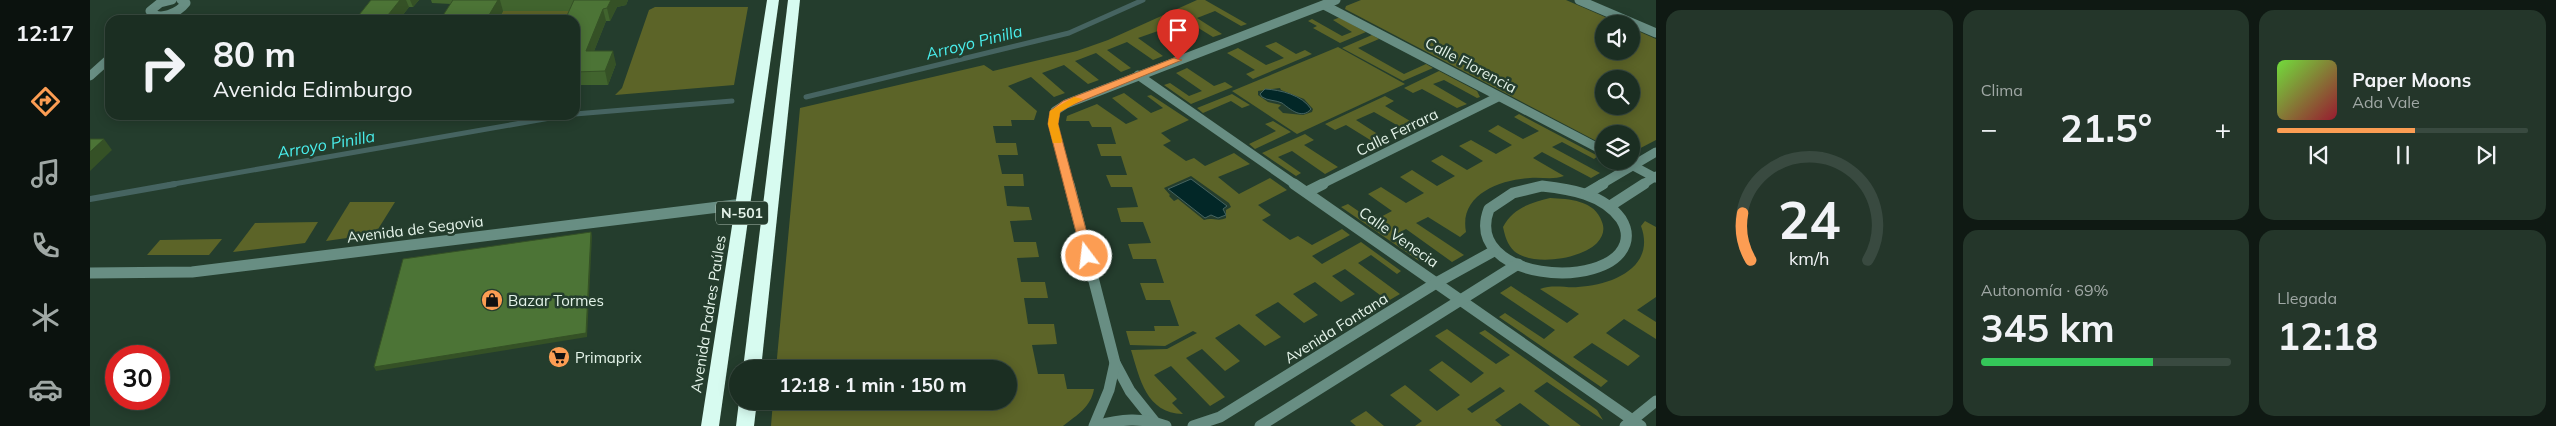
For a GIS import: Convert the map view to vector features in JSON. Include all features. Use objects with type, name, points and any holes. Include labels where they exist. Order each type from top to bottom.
[{"type":"highway","name":"Avenida Padres Paúles","points":[[710,426],[773,0]]},
{"type":"highway","name":"N-501","points":[[753,360],[794,0]]},
{"type":"highway","points":[[745,426],[747,410]]},
{"type":"street","points":[[153,15],[150,11],[158,1],[172,0]]},
{"type":"street","points":[[164,15],[180,10],[185,6],[184,0]]},
{"type":"street","points":[[1160,423],[1130,391],[1115,363],[1053,117],[1055,111],[1066,104],[1138,75],[1336,0]]},
{"type":"street","points":[[1579,0],[1656,33]]},
{"type":"street","name":"Calle Florencia","points":[[1324,5],[1595,146]]},
{"type":"street","points":[[90,76],[105,62]]},
{"type":"street","name":"Calle Venecia","points":[[1138,75],[1307,192],[1633,424]]},
{"type":"street","name":"Calle Ferrara","points":[[1307,192],[1498,97]]},
{"type":"street","points":[[1640,162],[1656,152]]},
{"type":"street","points":[[1640,169],[1656,177]]},
{"type":"street","points":[[1586,194],[1626,170]]},
{"type":"street","points":[[1610,206],[1656,177]]},
{"type":"street","points":[[1542,186],[1564,188],[1586,194],[1610,206],[1624,222],[1628,239],[1619,256],[1602,268],[1549,273],[1518,264],[1494,251],[1484,234],[1485,220],[1489,208],[1500,199],[1519,189],[1542,186]]},
{"type":"street","name":"Avenida de Segovia","points":[[90,273],[192,272],[714,206],[743,204]]},
{"type":"street","name":"Avenida Fontana","points":[[1193,426],[1220,418],[1436,283],[1494,251]]},
{"type":"street","points":[[1260,426],[1518,264]]},
{"type":"street","points":[[1095,426],[1109,390],[1115,363]]},
{"type":"street","points":[[1633,424],[1656,401]]},
{"type":"street","points":[[1095,426],[1122,418],[1160,423]]},
{"type":"green space","points":[[1197,0],[1205,0],[1247,24],[1241,26],[1215,11],[1197,18],[1222,34],[1213,37],[1187,21],[1168,28],[1192,45],[1184,48],[1158,31],[1138,38],[1163,56],[1153,60],[1127,42],[1107,50],[1131,68],[1121,72],[1096,53],[1075,61],[1099,80],[1088,84],[1064,65],[1042,73],[1065,93],[1054,97],[1031,77],[1008,86],[1037,111],[1034,120],[1011,120],[1012,126],[993,126],[996,143],[1016,143],[1018,155],[998,155],[1002,174],[1023,174],[1024,186],[1004,186],[1007,206],[1029,207],[1032,220],[1010,221],[1014,242],[1036,242],[1039,257],[1017,258],[1021,282],[1045,282],[1048,298],[1024,298],[1028,324],[1054,324],[1057,344],[1032,345],[1038,374],[1064,374],[1067,389],[1094,389],[1087,406],[1063,426],[771,426],[772,410],[1017,410],[1017,360],[777,360],[800,108],[984,65],[993,71],[1077,51],[1108,40]]},
{"type":"green space","points":[[1361,0],[1566,0],[1600,15],[1595,15],[1595,60],[1640,60],[1640,32],[1656,39],[1656,140],[1640,148],[1640,125],[1595,125],[1595,140],[1345,9],[1346,6]]},
{"type":"green space","points":[[655,7],[748,7],[734,85],[615,95],[622,88],[649,10]]},
{"type":"green space","points":[[503,11],[578,11],[576,15],[501,15]]},
{"type":"green space","points":[[1338,18],[1366,32],[1340,43],[1313,28],[1317,26],[1308,21],[1312,19],[1342,36],[1352,32],[1333,20]]},
{"type":"green space","points":[[1372,35],[1379,39],[1358,48],[1404,74],[1426,64],[1433,68],[1403,81],[1342,48]]},
{"type":"green space","points":[[1276,42],[1296,54],[1305,50],[1312,54],[1253,79],[1246,74],[1255,70],[1227,53],[1238,48],[1266,65],[1284,58],[1265,46]]},
{"type":"green space","points":[[1338,47],[1405,84],[1297,134],[1232,91]],"holes":[[[1280,88],[1304,99],[1313,109],[1312,112],[1303,115],[1283,113],[1278,108],[1281,105],[1268,102],[1258,95],[1258,91]]]},
{"type":"green space","points":[[1187,68],[1214,86],[1225,82],[1233,87],[1191,104],[1164,85],[1170,83],[1189,96],[1202,91],[1176,73]]},
{"type":"green space","points":[[1439,71],[1477,91],[1480,97],[1477,98],[1444,80],[1433,84],[1467,104],[1457,108],[1422,89],[1413,93],[1404,88]]},
{"type":"green space","points":[[1124,93],[1151,113],[1163,108],[1147,96],[1151,95],[1189,120],[1161,133],[1171,141],[1163,145],[1186,161],[1194,158],[1205,166],[1234,153],[1250,164],[1218,177],[1239,194],[1270,178],[1287,190],[1258,205],[1271,215],[1262,220],[1290,240],[1298,236],[1312,245],[1342,229],[1350,235],[1312,256],[1322,264],[1361,242],[1401,271],[1397,274],[1371,255],[1358,263],[1400,294],[1388,301],[1345,269],[1332,276],[1355,294],[1341,302],[1315,282],[1293,294],[1318,315],[1304,323],[1278,302],[1255,315],[1281,337],[1265,346],[1239,324],[1215,338],[1240,361],[1225,371],[1202,349],[1186,358],[1225,397],[1210,406],[1171,366],[1154,375],[1177,399],[1172,403],[1183,414],[1161,408],[1146,392],[1131,350],[1167,349],[1197,333],[1193,331],[1165,346],[1130,345],[1126,331],[1155,331],[1154,326],[1179,326],[1170,300],[1146,300],[1140,283],[1164,283],[1156,259],[1133,259],[1128,244],[1151,243],[1143,222],[1121,222],[1117,208],[1138,207],[1132,187],[1111,187],[1106,175],[1127,175],[1121,156],[1101,156],[1097,144],[1116,144],[1111,127],[1092,127],[1089,121],[1066,121],[1067,116],[1097,104],[1126,124],[1138,119],[1112,98]],"holes":[[[1191,176],[1229,203],[1231,207],[1226,210],[1226,218],[1204,220],[1178,199],[1174,201],[1164,188]]]},
{"type":"green space","points":[[1232,94],[1250,105],[1242,108],[1231,101],[1203,113],[1197,108]]},
{"type":"green space","points":[[1385,96],[1394,101],[1385,106],[1420,127],[1409,132],[1374,112],[1356,120],[1390,142],[1380,146],[1346,125],[1335,130],[1325,124]]},
{"type":"green space","points":[[1519,114],[1595,154],[1594,159],[1562,142],[1552,147],[1600,173],[1591,178],[1542,152],[1533,158],[1564,176],[1518,179],[1494,186],[1475,199],[1469,208],[1465,219],[1466,232],[1460,237],[1428,217],[1416,223],[1464,255],[1452,262],[1406,229],[1393,236],[1425,258],[1419,261],[1341,207],[1348,204],[1373,221],[1392,211],[1368,194],[1381,187],[1406,203],[1424,193],[1400,177],[1412,170],[1437,186],[1455,176],[1431,161],[1442,155],[1467,170],[1483,161],[1459,146],[1471,140],[1496,154],[1512,145],[1488,131],[1498,125],[1523,139],[1539,131],[1514,117]]},
{"type":"green space","points":[[1273,121],[1291,132],[1255,149],[1249,144],[1276,131],[1265,124]]},
{"type":"green space","points":[[1305,134],[1314,140],[1304,145],[1338,167],[1325,174],[1292,151],[1278,157],[1301,173],[1296,176],[1262,153]]},
{"type":"green space","points":[[1550,198],[1573,200],[1594,209],[1599,215],[1603,228],[1602,235],[1597,243],[1590,249],[1580,253],[1557,259],[1533,259],[1522,256],[1514,251],[1508,243],[1503,227],[1507,221],[1523,207]]},
{"type":"green space","points":[[350,202],[395,202],[375,234],[326,241]]},
{"type":"green space","points":[[1645,221],[1656,227],[1656,297],[1637,310],[1656,322],[1656,339],[1624,319],[1606,333],[1640,356],[1628,366],[1592,343],[1573,357],[1608,381],[1601,387],[1499,317],[1505,313],[1544,339],[1555,330],[1500,293],[1511,286],[1567,323],[1579,314],[1540,289],[1559,286],[1591,285],[1617,278],[1628,271],[1637,263],[1642,253],[1644,240],[1641,226]]},
{"type":"green space","points":[[318,222],[305,243],[233,252],[255,223]]},
{"type":"green space","points":[[222,239],[209,255],[147,255],[160,240]]},
{"type":"green space","points":[[1447,329],[1496,364],[1510,355],[1479,333],[1485,330],[1597,410],[1603,420],[1547,382],[1534,391],[1581,426],[1550,426],[1520,403],[1495,420],[1502,426],[1415,426],[1422,421],[1390,395],[1405,385],[1437,411],[1460,395],[1429,370],[1442,361],[1471,383],[1484,373],[1435,336]],"holes":[[[1500,387],[1505,391],[1472,413],[1467,409]]]},
{"type":"green space","points":[[1366,411],[1384,426],[1356,426],[1350,421]]},
{"type":"water","points":[[1265,89],[1291,94],[1302,100],[1311,109],[1304,114],[1300,114],[1282,103],[1262,97],[1260,94]]},
{"type":"water","points":[[1191,179],[1227,206],[1223,209],[1226,215],[1218,218],[1211,215],[1205,218],[1168,189]]},
{"type":"building","points":[[371,0],[400,0],[388,15],[359,15]]},
{"type":"building","points":[[453,0],[498,0],[489,15],[443,15]]},
{"type":"building","points":[[574,0],[611,0],[607,8],[603,9],[586,51],[613,51],[605,71],[580,72],[580,15],[567,15]]},
{"type":"building","points":[[90,139],[104,139],[90,152]]},
{"type":"building","name":"Bazar Tormes","points":[[591,232],[586,333],[374,367],[403,259]]},
{"type":"waterway","name":"Arroyo Pinilla","points":[[806,97],[1069,33],[1143,0]]},
{"type":"waterway","name":"Arroyo Pinilla","points":[[580,114],[732,101]]},
{"type":"waterway","name":"Arroyo Pinilla","points":[[168,185],[538,120]]},
{"type":"waterway","name":"Arroyo Pinilla","points":[[90,199],[175,184]]},
{"type":"slow traffic","points":[[1057,141],[1053,124],[1055,111],[1078,99]]},
{"type":"place","name":"Bazar Tormes","points":[[492,300]]},
{"type":"place","name":"Primaprix","points":[[559,357]]},
{"type":"route","points":[[1087,256],[1053,124],[1055,111],[1066,104],[1178,60]]}]
